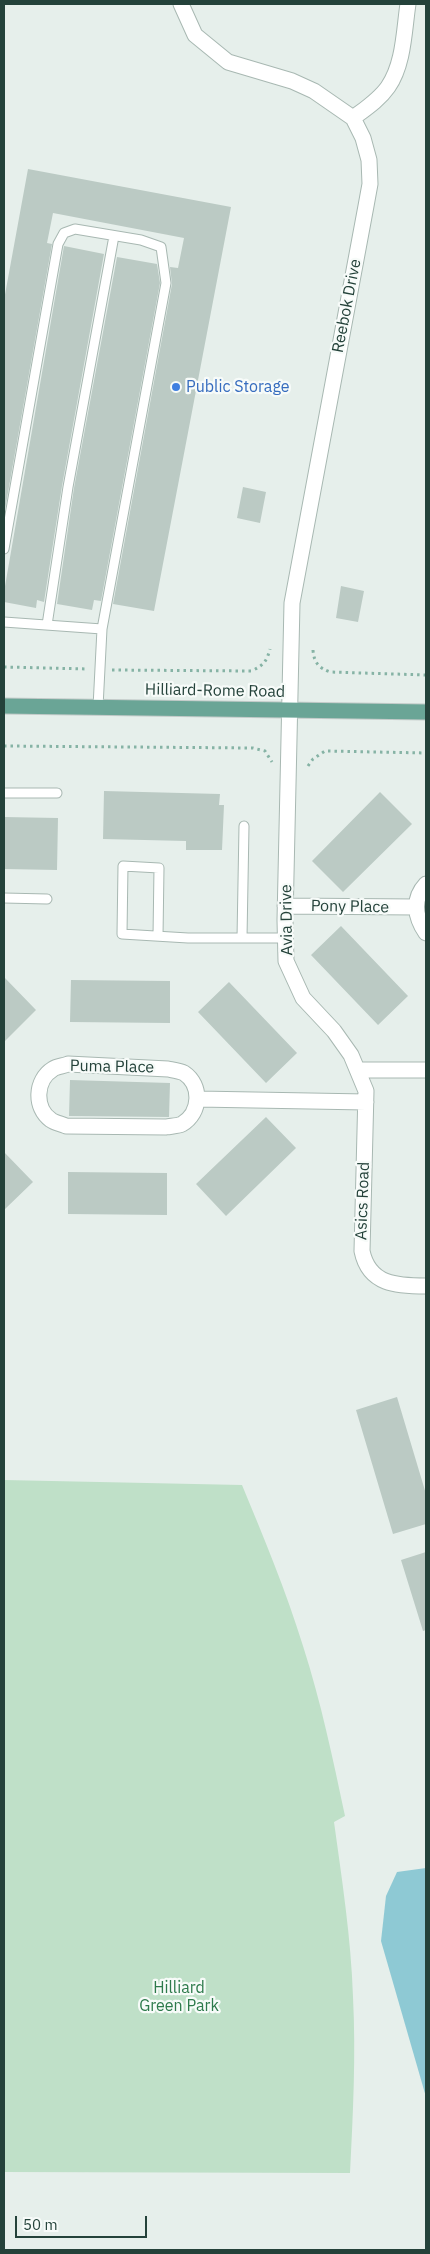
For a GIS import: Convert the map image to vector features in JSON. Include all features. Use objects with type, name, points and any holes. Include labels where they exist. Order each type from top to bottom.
[{"type":"main road","name":"Hilliard-Rome Road","points":[[4,706],[426,712]]},
{"type":"street","name":"Reebok Drive","points":[[181,4],[195,35],[228,62],[314,91],[353,118],[363,138],[369,160],[370,184],[292,603],[291,710]]},
{"type":"street","points":[[353,118],[388,88],[395,75],[402,48],[408,4]]},
{"type":"street","name":"Avia Drive","points":[[291,710],[285,906],[286,961],[303,998],[334,1031],[358,1070]]},
{"type":"street","points":[[426,884],[419,892],[416,907],[418,921],[426,934]]},
{"type":"street","name":"Pony Place","points":[[285,906],[416,907]]},
{"type":"street","name":"Puma Place","points":[[68,1064],[168,1069],[183,1073],[194,1084],[198,1099],[193,1114],[181,1124],[166,1127],[66,1126],[52,1121],[41,1109],[38,1094],[42,1079],[53,1068],[68,1064]]},
{"type":"street","points":[[358,1070],[426,1070]]},
{"type":"street","name":"Asics Road","points":[[358,1070],[366,1091],[362,1251],[364,1260],[383,1282],[394,1286],[426,1286]]},
{"type":"street","points":[[198,1099],[366,1102]]},
{"type":"lane","points":[[4,549],[58,244],[64,233],[75,229],[141,240],[161,247],[166,283],[102,629],[98,707]]},
{"type":"lane","points":[[47,625],[68,487],[114,236]]},
{"type":"lane","points":[[4,622],[102,629]]},
{"type":"lane","points":[[4,793],[57,793]]},
{"type":"lane","points":[[242,938],[244,826]]},
{"type":"lane","points":[[158,936],[158,868],[123,866],[122,934],[158,936],[286,938]]},
{"type":"lane","points":[[4,898],[46,898]]},
{"type":"path","points":[[4,667],[251,671],[262,666],[268,659],[270,648]]},
{"type":"path","points":[[314,650],[314,658],[319,668],[330,672],[426,675]]},
{"type":"path","points":[[4,746],[253,748],[265,751],[272,764]]},
{"type":"path","points":[[308,766],[313,759],[325,750],[426,753]]},
{"type":"green space","name":"Hilliard Green Park","points":[[4,1480],[242,1485],[282,1585],[303,1646],[321,1709],[345,1816],[334,1822],[352,1975],[354,2063],[350,2173],[4,2172]]},
{"type":"water","points":[[426,1868],[426,2097],[381,1941],[386,1896],[397,1872]]},
{"type":"building","name":"Public Storage","points":[[28,169],[231,207],[154,611],[113,604],[172,284],[170,267],[178,268],[184,238],[53,213],[47,243],[52,244],[4,515],[4,300]]},
{"type":"building","points":[[64,246],[104,254],[62,486],[44,602],[37,600],[36,608],[4,602],[4,592]]},
{"type":"building","points":[[117,257],[157,264],[160,283],[101,601],[94,600],[92,610],[57,604],[74,488]]},
{"type":"building","points":[[243,487],[266,492],[260,523],[237,518]]},
{"type":"building","points":[[341,586],[364,591],[358,622],[336,618]]},
{"type":"building","points":[[104,791],[220,794],[219,805],[224,805],[222,850],[186,850],[186,841],[103,839]]},
{"type":"building","points":[[380,792],[412,824],[343,892],[312,861]]},
{"type":"building","points":[[4,817],[58,818],[57,870],[4,869]]},
{"type":"building","points":[[341,926],[408,996],[378,1025],[311,955]]},
{"type":"building","points":[[4,977],[36,1010],[4,1042]]},
{"type":"building","points":[[71,980],[170,981],[170,1023],[70,1022]]},
{"type":"building","points":[[229,982],[297,1053],[266,1083],[198,1012]]},
{"type":"building","points":[[70,1080],[170,1083],[169,1117],[69,1116]]},
{"type":"building","points":[[266,1117],[296,1148],[226,1216],[196,1184]]},
{"type":"building","points":[[4,1152],[33,1182],[4,1210]]},
{"type":"building","points":[[68,1172],[167,1173],[167,1215],[68,1214]]},
{"type":"building","points":[[397,1397],[426,1494],[426,1524],[393,1534],[356,1410]]},
{"type":"building","points":[[426,1552],[426,1630],[423,1631],[401,1560]]},
{"type":"place","name":"Public Storage","points":[[176,387]]}]
